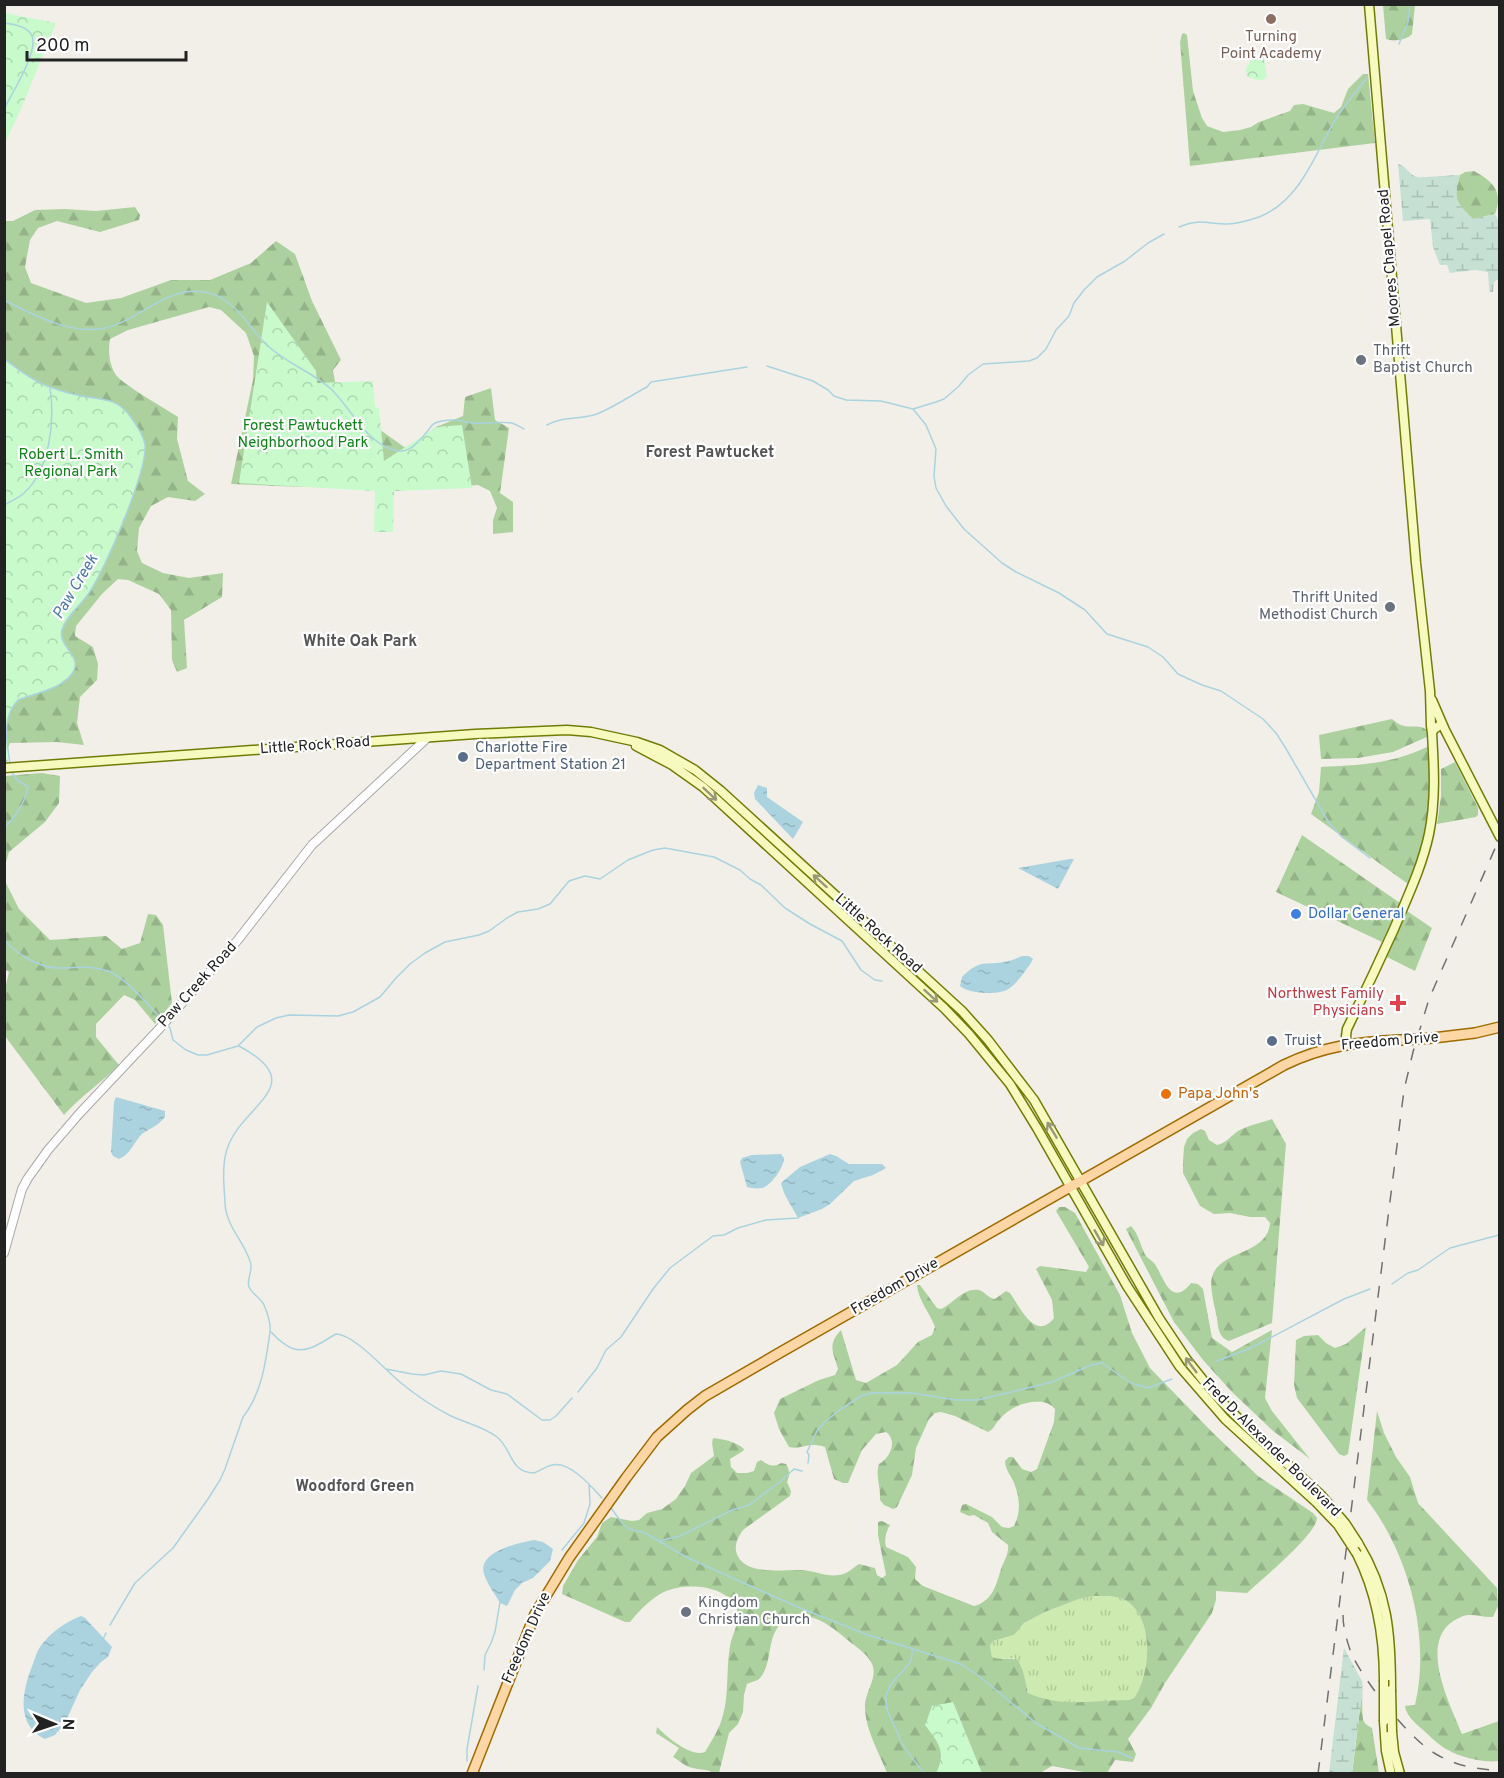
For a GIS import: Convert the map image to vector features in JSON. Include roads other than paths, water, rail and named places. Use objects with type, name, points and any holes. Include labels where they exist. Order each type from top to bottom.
[{"type":"main road","name":"Moores Chapel Road","points":[[1369,4],[1416,563],[1430,691]]},
{"type":"main road","points":[[1430,691],[1442,724],[1500,837]]},
{"type":"main road","points":[[1347,1044],[1347,1029],[1401,913],[1426,846],[1433,813],[1434,795],[1430,691]]},
{"type":"main road","points":[[1432,733],[1442,724]]},
{"type":"main road","name":"Little Rock Road","points":[[4,768],[477,734],[567,730],[587,731],[660,750],[706,778],[962,1011],[1005,1060],[1034,1100],[1080,1181]]},
{"type":"main road","name":"Little Rock Road","points":[[625,740],[672,765],[703,787],[944,1008],[969,1034],[1010,1084],[1070,1187]]},
{"type":"main road","name":"Freedom Drive","points":[[471,1773],[527,1631],[545,1595],[643,1455],[664,1430],[687,1410],[720,1388],[1278,1068],[1320,1050],[1347,1044],[1433,1038],[1475,1033],[1500,1027]]},
{"type":"main road","name":"Fred D. Alexander Boulevard","points":[[1080,1181],[1159,1318],[1192,1367],[1215,1395],[1345,1523],[1358,1543],[1371,1568],[1386,1614],[1391,1647],[1392,1732],[1394,1752],[1400,1773]]},
{"type":"main road","name":"Fred D. Alexander Boulevard","points":[[1070,1187],[1127,1286],[1180,1367],[1225,1419],[1318,1498],[1357,1554],[1371,1587],[1379,1616],[1383,1644],[1386,1751],[1391,1773]]},
{"type":"street","name":"Paw Creek Road","points":[[4,1253],[22,1189],[35,1167],[78,1114],[160,1028],[250,926],[312,845],[426,739]]},
{"type":"water","points":[[758,785],[767,788],[767,797],[803,822],[793,839],[755,799],[754,793]]},
{"type":"water","points":[[1074,859],[1058,889],[1018,868]]},
{"type":"water","points":[[1029,956],[1033,959],[1019,980],[1005,991],[977,992],[960,986],[962,977],[974,967],[1000,963]]},
{"type":"water","points":[[116,1097],[165,1111],[162,1121],[142,1134],[129,1151],[119,1159],[111,1152]]},
{"type":"water","points":[[781,1154],[784,1158],[782,1166],[766,1187],[747,1187],[740,1162],[742,1158],[752,1155]]},
{"type":"water","points":[[830,1154],[849,1164],[882,1164],[886,1168],[854,1181],[830,1204],[798,1218],[785,1195],[782,1182],[800,1167]]},
{"type":"water","points":[[534,1540],[543,1542],[553,1549],[550,1561],[533,1578],[522,1583],[515,1590],[507,1606],[500,1603],[484,1574],[487,1559],[501,1550]]},
{"type":"water","points":[[81,1616],[112,1647],[108,1657],[92,1672],[80,1690],[65,1723],[55,1735],[45,1739],[29,1726],[25,1717],[25,1688],[40,1647],[58,1628]]},
{"type":"waterway","points":[[1399,44],[1408,22],[1410,4]]},
{"type":"waterway","name":"Paw Creek","points":[[4,23],[26,29],[33,41],[29,60],[4,109]]},
{"type":"waterway","points":[[1179,227],[1198,222],[1228,224],[1244,222],[1273,210],[1295,189],[1338,116],[1367,78]]},
{"type":"waterway","points":[[767,366],[813,381],[834,396],[846,400],[881,401],[913,409],[936,402],[944,399],[968,375],[983,364],[1029,361],[1037,358],[1046,349],[1056,330],[1069,316],[1074,303],[1097,277],[1164,234]]},
{"type":"waterway","points":[[4,300],[62,325],[99,329],[125,321],[176,294],[190,291],[204,292],[215,295],[233,306],[268,346],[325,384],[376,441],[391,449],[408,450],[437,422],[456,420],[470,423],[507,422],[524,429]]},
{"type":"waterway","name":"Paw Creek","points":[[4,359],[47,386],[73,394],[108,400],[119,405],[135,422],[145,444],[140,475],[115,543],[89,593],[70,615],[62,630],[63,642],[73,657],[75,669],[60,684],[18,700],[13,707],[6,730],[10,764]]},
{"type":"waterway","points":[[547,425],[559,420],[597,414],[647,387],[651,382],[747,367]]},
{"type":"waterway","points":[[4,505],[22,495],[40,471],[49,444],[51,429],[50,388]]},
{"type":"waterway","points":[[913,409],[926,425],[936,449],[934,476],[936,488],[946,506],[964,529],[1002,563],[1059,593],[1085,610],[1107,634],[1148,647],[1163,657],[1178,674],[1221,691],[1263,719],[1285,747],[1329,823],[1342,837],[1370,858]]},
{"type":"waterway","name":"Paw Creek","points":[[4,827],[19,809],[28,787],[17,780],[11,771]]},
{"type":"waterway","points":[[167,1024],[173,1040],[186,1050],[198,1055],[207,1055],[238,1046],[257,1027],[276,1018],[289,1015],[338,1016],[353,1012],[380,997],[410,964],[445,942],[479,935],[518,912],[538,909],[550,904],[569,881],[585,876],[600,879],[628,860],[665,848],[714,857],[740,870],[761,885],[785,908],[842,941],[861,970],[875,980],[882,981]]},
{"type":"waterway","points":[[4,940],[23,956],[38,964],[54,968],[91,967],[108,971],[130,986],[164,1021]]},
{"type":"waterway","points":[[110,1625],[135,1583],[173,1548],[220,1480],[243,1417],[255,1398],[265,1365],[270,1332],[269,1322],[263,1303],[249,1287],[251,1264],[228,1219],[224,1173],[229,1144],[237,1130],[267,1094],[272,1083],[270,1072],[260,1059],[239,1046]]},
{"type":"waterway","points":[[578,1392],[597,1368],[606,1350],[621,1337],[670,1268],[713,1236],[724,1235],[738,1228],[766,1220],[799,1217]]},
{"type":"waterway","points":[[1392,1284],[1408,1273],[1418,1270],[1450,1248],[1499,1235]]},
{"type":"waterway","points":[[1217,1361],[1251,1348],[1344,1299],[1370,1289]]},
{"type":"waterway","points":[[271,1332],[287,1346],[299,1350],[312,1348],[336,1334],[352,1340],[425,1401],[497,1437],[520,1469],[534,1473],[552,1465],[566,1467],[580,1476],[602,1498]]},
{"type":"waterway","points":[[808,1463],[807,1452],[817,1431],[824,1423],[861,1396],[871,1393],[912,1393],[956,1400],[978,1400],[1052,1382],[1091,1365],[1102,1363],[1131,1383],[1148,1388],[1172,1379]]},
{"type":"waterway","points":[[386,1369],[424,1375],[441,1371],[461,1374],[491,1390],[507,1394],[542,1420],[550,1420],[556,1416],[572,1398]]},
{"type":"waterway","points":[[659,1541],[680,1536],[732,1510],[749,1505],[794,1469],[802,1471]]},
{"type":"waterway","points":[[562,1550],[584,1523],[590,1504],[589,1485]]},
{"type":"waterway","points":[[611,1508],[629,1529],[645,1533],[686,1557],[795,1606],[868,1635],[961,1664],[1036,1723],[1079,1748],[1118,1752],[1132,1758]]},
{"type":"waterway","points":[[484,1670],[485,1655],[495,1632],[500,1602]]},
{"type":"waterway","points":[[103,1639],[106,1633]]},
{"type":"waterway","points":[[912,1651],[911,1661],[890,1687],[886,1702],[902,1743],[925,1774]]},
{"type":"waterway","points":[[467,1761],[478,1686]]},
{"type":"railway","points":[[1318,1774],[1404,1090],[1429,999],[1500,837]]},
{"type":"railway","points":[[1343,1615],[1347,1640],[1358,1666],[1377,1694],[1412,1735],[1434,1753],[1449,1761],[1474,1768],[1500,1770]]},
{"type":"place","name":"Turning Point Academy","points":[[1271,19]]},
{"type":"place","name":"Thrift Baptist Church","points":[[1361,360]]},
{"type":"place","name":"Thrift United Methodist Church","points":[[1390,607]]},
{"type":"place","name":"Charlotte Fire Department Station 21","points":[[463,757]]},
{"type":"place","name":"Dollar General","points":[[1296,914]]},
{"type":"place","name":"Northwest Family Physicians","points":[[1398,1003]]},
{"type":"place","name":"Truist","points":[[1272,1041]]},
{"type":"place","name":"Papa John's","points":[[1166,1094]]},
{"type":"place","name":"Kingdom Christian Church","points":[[686,1612]]},
{"type":"district","name":"Forest Pawtucket","points":[[710,453]]},
{"type":"district","name":"White Oak Park","points":[[360,642]]},
{"type":"district","name":"Woodford Green","points":[[355,1487]]},
{"type":"park label","name":"Forest Pawtuckett Neighborhood Park","points":[[303,434]]},
{"type":"park label","name":"Robert L. Smith Regional Park","points":[[71,464]]}]
